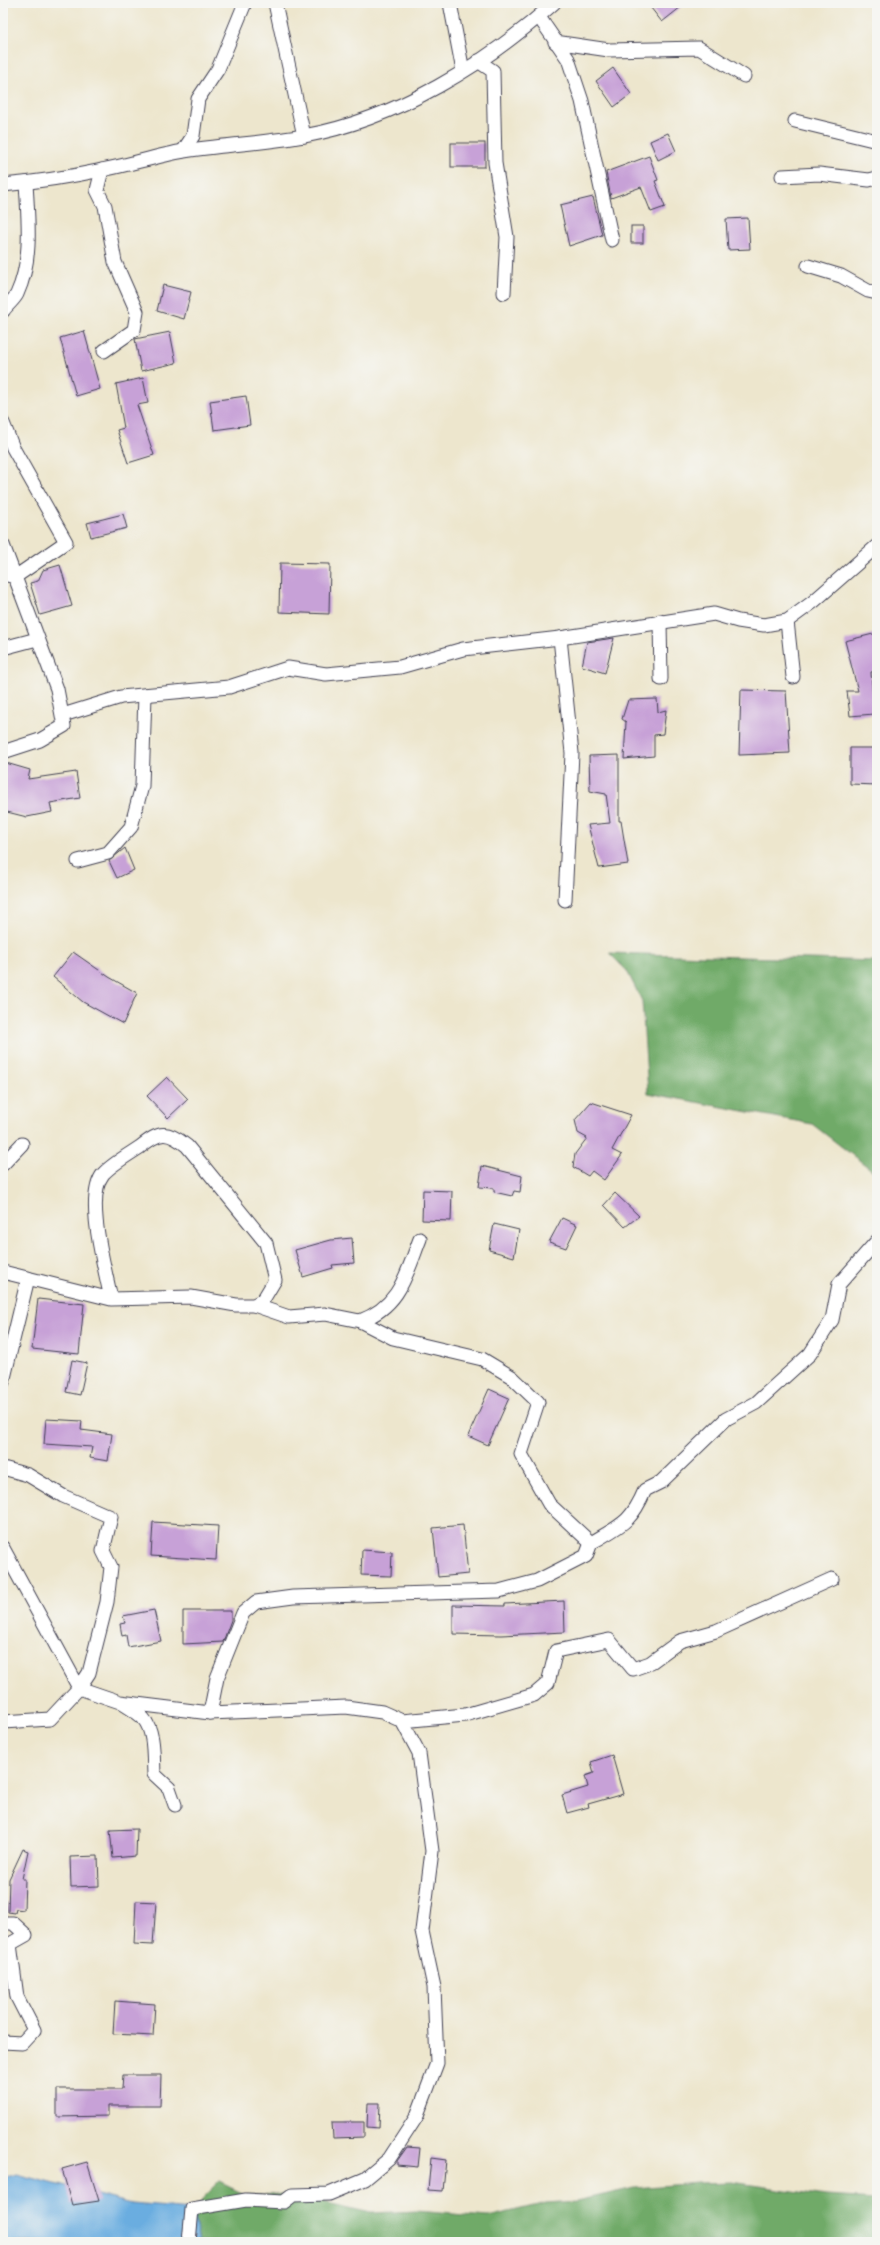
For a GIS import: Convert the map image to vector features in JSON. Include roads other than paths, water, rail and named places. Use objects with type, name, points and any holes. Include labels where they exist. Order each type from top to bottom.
[{"type":"street","points":[[183,152],[193,136],[198,99],[218,69],[245,3]]},
{"type":"street","points":[[275,3],[304,136]]},
{"type":"street","points":[[450,3],[463,71]]},
{"type":"street","points":[[3,185],[26,183],[102,170],[183,152],[304,136],[364,120],[383,112],[463,71],[539,17],[554,3]]},
{"type":"street","points":[[539,17],[568,59],[582,101],[612,240]]},
{"type":"street","points":[[555,42],[609,50],[699,48],[744,76]]},
{"type":"street","points":[[478,61],[493,71],[495,163],[507,237],[504,293]]},
{"type":"street","points":[[795,121],[877,141]]},
{"type":"street","points":[[102,170],[96,190],[105,206],[115,262],[137,312],[134,330],[104,351]]},
{"type":"street","points":[[782,176],[819,174],[869,180],[877,178]]},
{"type":"street","points":[[3,311],[16,295],[23,274],[30,241],[26,183]]},
{"type":"street","points":[[808,266],[841,276],[868,291],[877,293]]},
{"type":"street","points":[[3,423],[13,448],[66,542],[9,576]]},
{"type":"street","points":[[3,545],[9,576],[57,689],[64,726],[40,740],[3,752]]},
{"type":"street","points":[[63,715],[121,697],[229,687],[288,668],[326,674],[400,667],[463,648],[560,638],[660,621],[714,614],[738,621],[764,625],[787,621],[813,602],[877,546]]},
{"type":"street","points":[[660,621],[662,679]]},
{"type":"street","points":[[787,621],[793,677]]},
{"type":"street","points":[[560,638],[572,753],[565,900]]},
{"type":"street","points":[[3,648],[37,639]]},
{"type":"street","points":[[78,861],[108,853],[131,827],[142,786],[145,695]]},
{"type":"street","points":[[111,1300],[94,1209],[96,1191],[103,1175],[155,1135],[173,1135],[187,1146],[266,1244],[275,1280],[263,1300],[254,1306]]},
{"type":"street","points":[[3,1164],[22,1144]]},
{"type":"street","points":[[360,1321],[377,1315],[401,1289],[420,1239]]},
{"type":"street","points":[[210,1712],[217,1678],[243,1613],[256,1602],[293,1597],[499,1590],[537,1581],[586,1556],[591,1543],[623,1524],[636,1511],[646,1490],[662,1482],[726,1419],[756,1403],[810,1354],[832,1320],[839,1284],[877,1241]]},
{"type":"street","points":[[3,1272],[90,1296],[111,1300],[191,1297],[236,1305],[254,1306],[289,1317],[325,1314],[360,1321],[393,1338],[482,1359],[512,1377],[538,1402],[521,1454],[549,1504],[591,1543]]},
{"type":"street","points":[[3,1382],[28,1278]]},
{"type":"street","points":[[3,1468],[28,1475],[63,1496],[111,1517],[103,1551],[111,1567],[107,1602],[89,1673],[79,1688],[50,1719],[3,1722]]},
{"type":"street","points":[[3,1548],[79,1688],[120,1702],[210,1712],[346,1707],[382,1712],[402,1720],[466,1715],[534,1694],[548,1683],[556,1651],[609,1640],[633,1669],[650,1663],[680,1641],[716,1631],[832,1579]]},
{"type":"street","points":[[120,1702],[143,1718],[148,1726],[152,1745],[154,1774],[169,1788],[175,1805]]},
{"type":"street","points":[[189,2242],[192,2209],[246,2200],[284,2202],[293,2195],[329,2194],[365,2179],[389,2159],[417,2116],[437,2063],[434,1987],[422,1930],[432,1851],[419,1753],[402,1720]]},
{"type":"street","points":[[3,1923],[13,1923],[26,1935],[10,1944],[17,1997],[34,2030],[22,2043],[3,2042]]},
{"type":"water","points":[[17,2174],[132,2204],[192,2209],[199,2242],[3,2242],[3,2178]]}]
